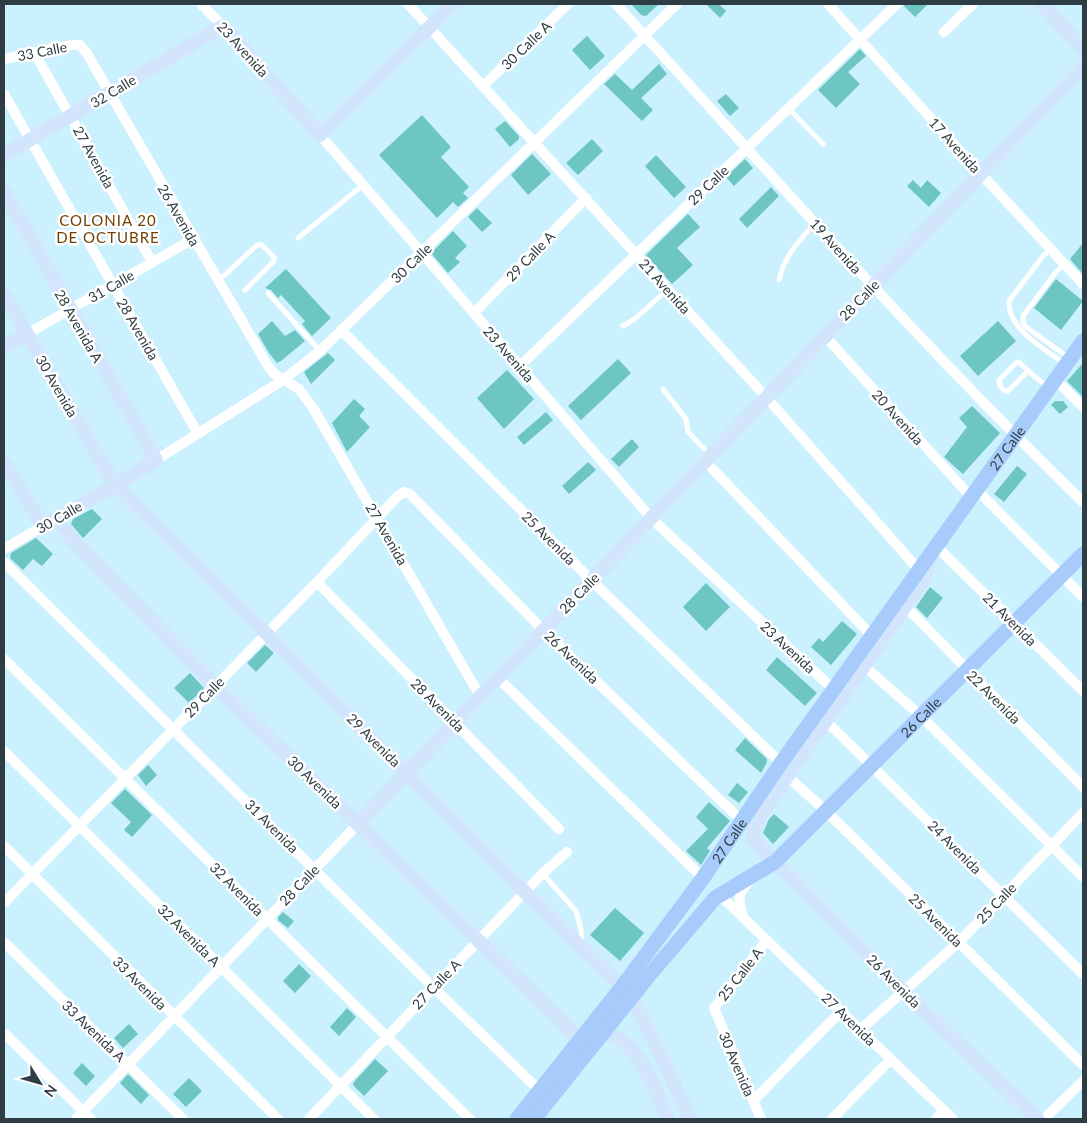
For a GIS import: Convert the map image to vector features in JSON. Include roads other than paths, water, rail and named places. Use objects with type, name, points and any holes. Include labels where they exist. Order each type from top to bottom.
[{"type":"main road","name":"27 Calle","points":[[534,1119],[603,1033],[627,992],[742,821],[784,770],[834,690],[1083,341]]},
{"type":"main road","name":"26 Calle","points":[[754,876],[775,862],[1083,554]]},
{"type":"main road","name":"27 Calle","points":[[517,1119],[580,1039],[715,898],[754,876]]},
{"type":"street","name":"23 Avenida","points":[[201,4],[320,135],[651,518],[834,690]]},
{"type":"street","name":"21 Avenida","points":[[408,4],[586,198],[920,570]]},
{"type":"street","points":[[320,135],[453,4]]},
{"type":"street","name":"30 Calle A","points":[[483,86],[568,4]]},
{"type":"street","name":"19 Avenida","points":[[616,4],[873,286],[1015,436],[1083,502]]},
{"type":"street","name":"30 Calle","points":[[4,549],[56,519],[113,482],[156,460],[283,380],[341,330],[677,4]]},
{"type":"street","name":"17 Avenida","points":[[828,4],[1083,284]]},
{"type":"street","name":"29 Calle","points":[[520,366],[897,4]]},
{"type":"street","points":[[944,32],[973,4]]},
{"type":"street","points":[[1042,4],[1083,49]]},
{"type":"street","name":"32 Calle","points":[[4,155],[223,26]]},
{"type":"street","name":"26 Avenida","points":[[80,45],[86,52],[268,366],[274,374],[283,380]]},
{"type":"street","name":"33 Calle","points":[[4,60],[34,52],[80,45]]},
{"type":"street","name":"27 Avenida","points":[[34,52],[152,262]]},
{"type":"street","name":"28 Calle","points":[[83,1117],[128,1065],[267,919],[1083,67]]},
{"type":"street","name":"28 Avenida","points":[[4,94],[198,434]]},
{"type":"street","name":"28 Avenida A","points":[[4,191],[156,460]]},
{"type":"street","name":"29 Calle A","points":[[474,313],[586,198]]},
{"type":"street","name":"31 Calle","points":[[4,347],[193,239]]},
{"type":"street","name":"30 Avenida","points":[[4,294],[113,482]]},
{"type":"street","name":"25 Avenida","points":[[341,330],[591,580],[1083,1065]]},
{"type":"street","name":"20 Avenida","points":[[825,336],[974,494],[1062,575],[1083,597]]},
{"type":"street","name":"27 Avenida","points":[[283,380],[299,389],[305,396],[480,696]]},
{"type":"street","points":[[1053,384],[1083,407]]},
{"type":"street","points":[[708,458],[872,636]]},
{"type":"street","points":[[4,462],[42,526]]},
{"type":"street","name":"29 Avenida","points":[[113,482],[627,992],[664,1062],[690,1119]]},
{"type":"street","name":"29 Calle","points":[[4,903],[267,634],[398,496],[404,492]]},
{"type":"street","name":"26 Avenida","points":[[404,492],[410,494],[543,630],[742,821]]},
{"type":"street","name":"30 Avenida","points":[[56,519],[71,538],[215,686],[580,1039]]},
{"type":"street","name":"21 Avenida","points":[[934,551],[1014,622],[1083,691]]},
{"type":"street","name":"27 Calle","points":[[753,839],[758,819],[784,770],[826,721],[925,578],[934,551]]},
{"type":"street","name":"31 Avenida","points":[[4,562],[540,1091]]},
{"type":"street","name":"28 Avenida","points":[[317,582],[559,829]]},
{"type":"street","name":"22 Avenida","points":[[905,606],[1083,787]]},
{"type":"street","name":"32 Avenida","points":[[4,659],[470,1119]]},
{"type":"street","points":[[864,666],[921,716],[1083,877]]},
{"type":"street","points":[[498,678],[703,878]]},
{"type":"street","name":"24 Avenida","points":[[826,721],[1083,974]]},
{"type":"street","name":"32 Avenida A","points":[[4,751],[374,1119]]},
{"type":"street","name":"25 Calle","points":[[860,1030],[959,942],[1083,813]]},
{"type":"street","name":"26 Avenida","points":[[753,839],[904,992],[1038,1119]]},
{"type":"street","name":"33 Avenida","points":[[4,846],[278,1119]]},
{"type":"street","name":"27 Calle A","points":[[308,1119],[543,873],[567,852]]},
{"type":"street","points":[[744,919],[738,903],[739,897],[743,888],[754,876]]},
{"type":"street","name":"27 Avenida","points":[[715,898],[723,899],[953,1119]]},
{"type":"street","name":"25 Calle A","points":[[714,1008],[767,940]]},
{"type":"street","name":"33 Avenida A","points":[[4,942],[183,1119]]},
{"type":"street","name":"30 Avenida","points":[[714,1008],[761,1119]]},
{"type":"street","points":[[753,1101],[841,1011]]},
{"type":"street","points":[[4,1033],[83,1117]]},
{"type":"street","points":[[580,1039],[603,1033],[621,1040],[634,1050],[668,1119]]},
{"type":"street","points":[[832,1119],[891,1059]]},
{"type":"street","points":[[1044,1119],[1083,1080]]},
{"type":"street","points":[[936,1119],[944,1110]]},
{"type":"lane","points":[[788,108],[824,144]]},
{"type":"lane","points":[[298,238],[363,185]]},
{"type":"lane","points":[[779,280],[789,252],[815,223]]},
{"type":"lane","points":[[217,280],[257,245],[262,245],[274,257],[274,262],[245,290]]},
{"type":"lane","points":[[1051,249],[1043,256],[1009,300],[1008,308],[1018,327],[1068,362]]},
{"type":"lane","points":[[1064,264],[1050,279],[1022,320],[1026,327],[1068,362]]},
{"type":"lane","points":[[623,326],[636,318],[668,289]]},
{"type":"lane","points":[[268,293],[320,350]]},
{"type":"lane","points":[[1028,371],[1008,391],[1005,391],[1000,386],[999,380],[1019,362],[1028,371],[1037,380],[1053,384]]},
{"type":"lane","points":[[663,389],[686,419],[688,432],[708,458]]},
{"type":"lane","points":[[543,873],[576,911],[581,928],[582,947]]},
{"type":"district","name":"COLONIA 20 DE OCTUBRE","points":[[108,228]]}]
